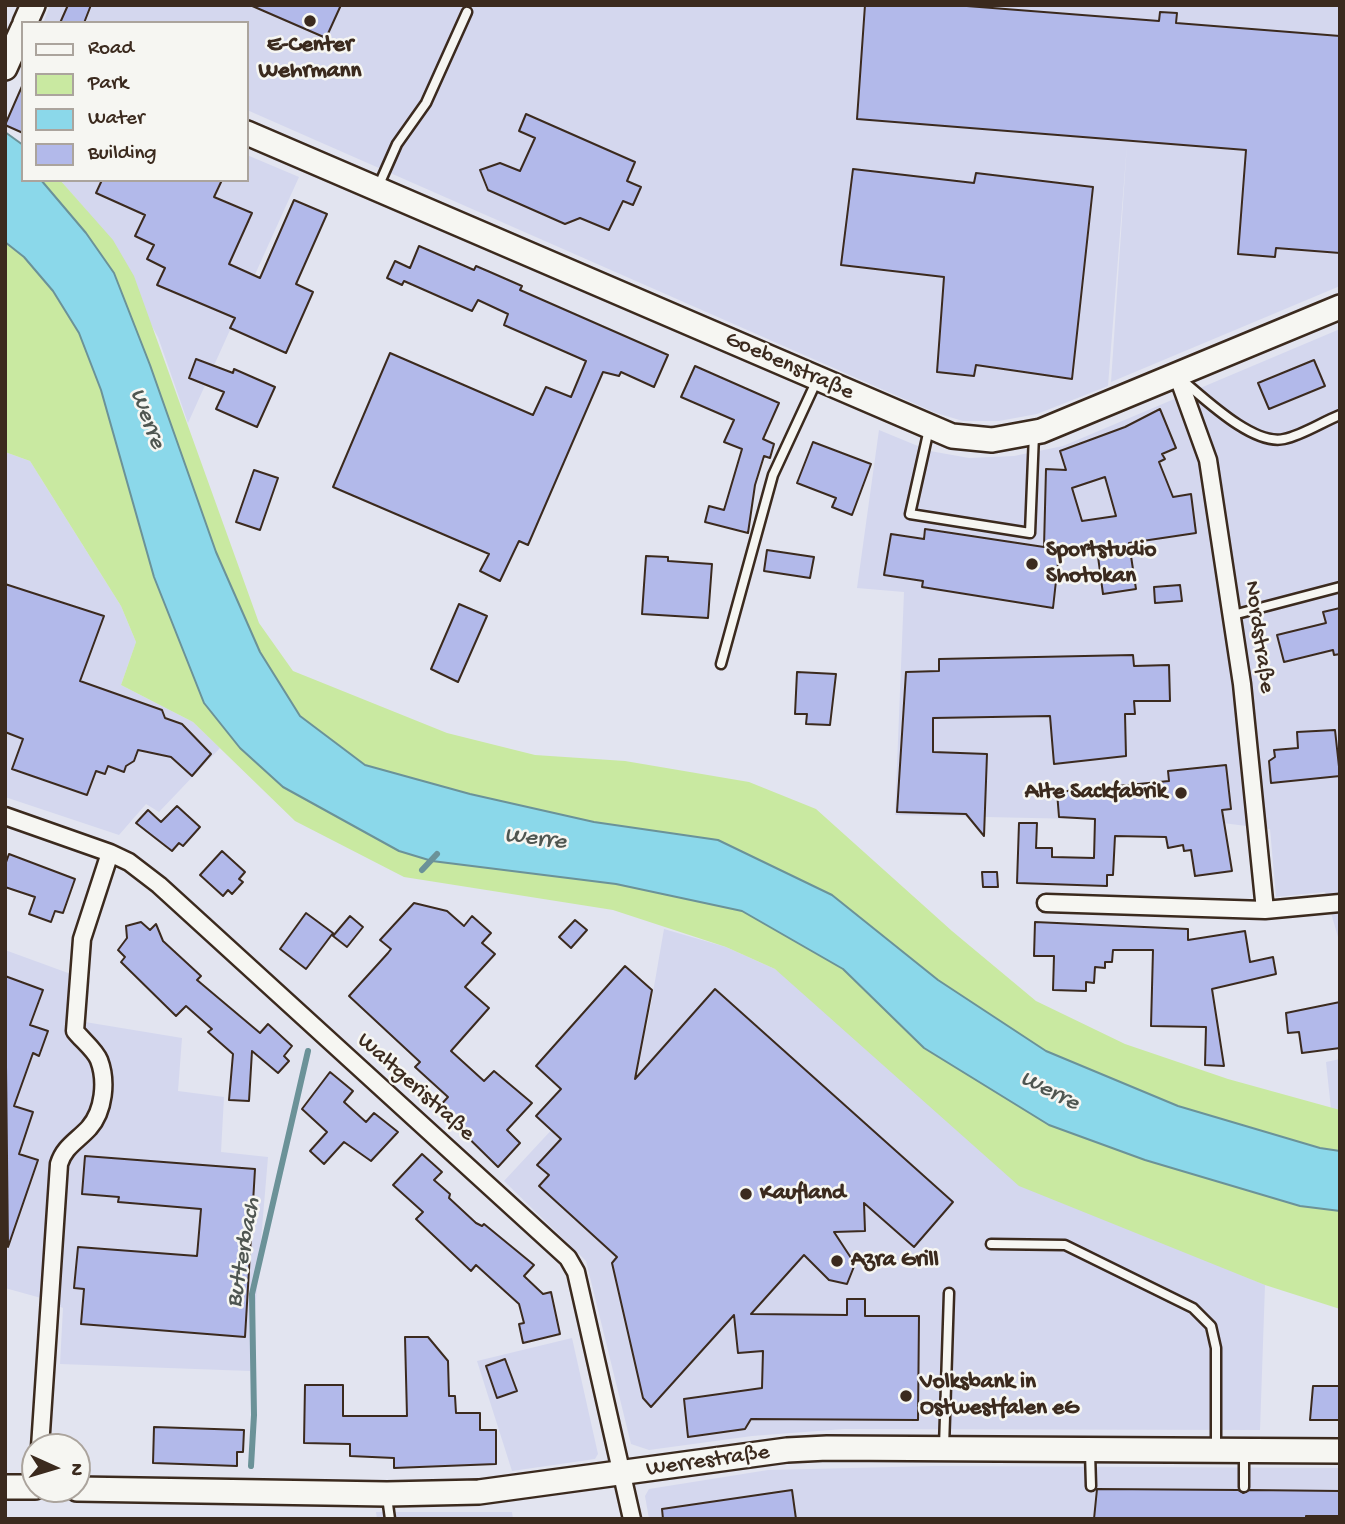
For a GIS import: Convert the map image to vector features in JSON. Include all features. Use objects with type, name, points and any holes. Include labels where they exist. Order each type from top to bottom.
[{"type":"main road","points":[[24,21],[33,5]]},
{"type":"main road","points":[[5,68],[19,29]]},
{"type":"main road","name":"Goebenstraße","points":[[248,133],[929,429],[970,439],[992,440],[1034,433],[1178,377],[1340,307]]},
{"type":"main road","name":"Werrestraße","points":[[91,1489],[387,1494],[479,1492],[622,1475],[787,1450],[1340,1451]]},
{"type":"street","name":"Nordstraße","points":[[1178,377],[1208,460],[1233,615],[1265,910]]},
{"type":"street","name":"Waltgeristraße","points":[[5,816],[110,853],[129,862],[159,885],[568,1258],[576,1272],[632,1519]]},
{"type":"street","points":[[41,1433],[63,1151],[91,1125],[102,1100],[103,1080],[99,1059],[75,1031],[82,939],[110,853]]},
{"type":"street","points":[[1046,903],[1265,910],[1332,905]]},
{"type":"lane","points":[[377,190],[397,144],[426,103],[467,12]]},
{"type":"lane","points":[[1178,377],[1242,427],[1266,439],[1283,439],[1340,415]]},
{"type":"lane","points":[[721,664],[773,475],[817,380]]},
{"type":"lane","points":[[929,429],[910,514],[1030,533],[1034,433]]},
{"type":"lane","points":[[1233,615],[1340,587]]},
{"type":"lane","points":[[991,1244],[1065,1245],[1194,1308],[1211,1326],[1216,1349],[1216,1450]]},
{"type":"lane","points":[[944,1449],[949,1293]]},
{"type":"lane","points":[[1089,1449],[1091,1486]]},
{"type":"lane","points":[[1244,1450],[1244,1487]]},
{"type":"lane","points":[[387,1494],[390,1519]]},
{"type":"shaded area","points":[[50,5],[1340,5],[1340,286],[1111,382],[1127,144],[1108,386],[1037,414],[999,421],[963,421],[936,413],[248,110],[248,21],[44,21]]},
{"type":"shaded area","points":[[248,155],[299,177],[188,423],[158,337],[86,210],[62,182],[248,182]]},
{"type":"shaded area","points":[[1340,329],[1340,944],[1325,892],[1276,897],[1270,829],[1215,822],[895,815],[904,592],[857,588],[879,430],[930,451],[969,458],[1014,456],[1063,446]]},
{"type":"shaded area","points":[[5,452],[30,461],[121,606],[136,642],[121,685],[193,722],[220,748],[159,812],[146,804],[119,835],[5,797]]},
{"type":"shaded area","points":[[664,929],[726,947],[775,969],[1244,1276],[1265,1285],[1260,1430],[844,1429],[752,1436],[649,1450],[631,1444],[586,1261],[504,1181],[647,1027]]},
{"type":"shaded area","points":[[5,950],[90,981],[85,1022],[182,1038],[178,1091],[224,1097],[221,1152],[268,1157],[250,1371],[60,1364],[63,1308],[41,1298],[5,1288]]},
{"type":"shaded area","points":[[1340,1059],[1340,1110],[1331,1109],[1326,1062]]},
{"type":"shaded area","points":[[572,1338],[598,1454],[595,1459],[512,1471],[477,1361]]},
{"type":"shaded area","points":[[935,1466],[1340,1468],[1340,1519],[649,1519],[645,1496],[649,1489],[768,1470]]},
{"type":"shaded area","points":[[376,1512],[512,1512],[513,1519],[377,1519]]},
{"type":"green space","points":[[42,182],[62,182],[113,240],[134,276],[259,623],[293,671],[447,733],[535,755],[625,761],[749,782],[816,809],[952,931],[1036,1001],[1125,1044],[1228,1079],[1340,1110],[1340,1151],[1320,1148],[1178,1106],[1046,1051],[718,840],[594,822],[470,794],[365,765],[300,716],[260,652]]},
{"type":"green space","points":[[5,242],[24,257],[53,291],[79,333],[101,390],[154,577],[377,837],[399,851],[432,861],[616,884],[742,911],[843,969],[924,1048],[1300,1206],[1340,1211],[1340,1309],[1265,1285],[1019,1186],[775,969],[726,947],[613,910],[404,877],[295,821],[193,722],[121,685],[136,642],[121,606],[30,461],[5,452]]},
{"type":"water","name":"Werre","points":[[5,132],[21,144],[21,182],[43,182],[86,233],[114,273],[150,365],[216,552],[260,652],[300,716],[365,765],[470,794],[594,822],[718,840],[832,895],[938,980],[1046,1051],[1178,1106],[1320,1148],[1340,1151],[1340,1211],[1300,1206],[1145,1160],[1049,1125],[924,1048],[843,969],[742,911],[616,884],[432,861],[399,851],[283,787],[240,748],[204,703],[154,577],[101,390],[79,333],[53,291],[24,257],[5,242]]},
{"type":"building","points":[[68,5],[91,5],[85,21],[61,21]]},
{"type":"building","name":"E-Center Wehrmann","points":[[250,5],[341,5],[326,38]]},
{"type":"building","points":[[865,5],[954,5],[1159,21],[1160,12],[1177,13],[1176,23],[1340,36],[1340,253],[1276,248],[1275,257],[1238,254],[1246,150],[857,119]]},
{"type":"building","points":[[21,89],[21,132],[5,125]]},
{"type":"building","points":[[526,114],[635,162],[627,181],[641,187],[633,205],[623,201],[609,230],[580,218],[565,224],[488,190],[480,170],[500,163],[520,171],[535,138],[519,131]]},
{"type":"building","points":[[853,169],[974,183],[976,173],[1093,187],[1072,379],[976,365],[974,376],[937,372],[944,277],[841,265]]},
{"type":"building","points":[[101,182],[221,182],[214,197],[252,213],[229,264],[260,278],[294,200],[327,214],[296,284],[313,292],[286,353],[230,328],[235,318],[157,285],[165,268],[147,259],[154,245],[135,236],[145,215],[96,193]]},
{"type":"building","points":[[419,246],[474,270],[476,266],[522,286],[520,290],[668,355],[654,387],[621,372],[619,376],[603,372],[528,545],[519,541],[500,581],[480,571],[489,554],[333,487],[390,353],[533,415],[546,387],[571,397],[586,361],[504,325],[508,314],[478,300],[472,311],[404,281],[402,285],[387,278],[395,261],[410,268]]},
{"type":"building","points":[[196,359],[233,373],[234,369],[275,387],[257,427],[216,409],[224,392],[189,378]]},
{"type":"building","points":[[1314,360],[1325,386],[1269,409],[1258,383]]},
{"type":"building","points":[[695,366],[779,403],[763,439],[774,444],[770,458],[764,456],[755,485],[748,533],[705,522],[709,506],[724,510],[742,449],[724,442],[734,420],[681,397]]},
{"type":"building","points":[[1160,409],[1176,448],[1162,454],[1165,459],[1159,462],[1173,497],[1191,494],[1196,533],[1129,543],[1136,589],[1103,594],[1097,549],[1060,545],[1053,608],[922,587],[923,581],[884,575],[891,534],[924,539],[925,529],[1044,547],[1046,469],[1066,470],[1060,451],[1125,427]],"holes":[[[1105,477],[1116,516],[1082,521],[1072,488]]]},
{"type":"building","points":[[813,442],[871,464],[852,515],[832,507],[836,498],[797,483]]},
{"type":"building","points":[[254,470],[278,478],[260,530],[236,522]]},
{"type":"building","points":[[767,550],[814,557],[810,578],[764,571]]},
{"type":"building","points":[[646,556],[668,557],[668,561],[712,564],[708,618],[642,614]]},
{"type":"building","points":[[5,584],[104,616],[80,681],[162,710],[165,718],[182,724],[211,754],[192,776],[171,757],[138,750],[134,761],[126,766],[124,772],[108,766],[105,774],[96,771],[87,795],[12,769],[23,739],[5,732]]},
{"type":"building","points":[[1180,585],[1182,601],[1155,603],[1154,587]]},
{"type":"building","points":[[459,604],[487,616],[458,682],[431,669]]},
{"type":"building","points":[[1340,608],[1340,654],[1334,655],[1333,650],[1284,662],[1277,635],[1326,623],[1323,612]]},
{"type":"building","points":[[1133,655],[1134,666],[1169,665],[1170,701],[1134,701],[1135,714],[1125,714],[1126,756],[1054,764],[1050,716],[933,718],[933,752],[987,754],[984,836],[966,814],[897,812],[906,672],[939,671],[939,659]]},
{"type":"building","points":[[797,672],[836,674],[830,725],[806,724],[807,714],[795,714]]},
{"type":"building","points":[[1335,730],[1340,776],[1271,783],[1269,761],[1275,757],[1274,750],[1298,748],[1297,732]]},
{"type":"building","points":[[1226,765],[1231,809],[1222,810],[1232,871],[1195,876],[1191,850],[1184,851],[1183,845],[1168,848],[1166,837],[1115,836],[1113,875],[1107,875],[1107,886],[1017,883],[1019,823],[1037,823],[1036,848],[1052,848],[1052,857],[1094,858],[1095,819],[1059,817],[1057,792],[1169,781],[1168,771]]},
{"type":"building","points":[[177,806],[200,827],[183,846],[179,843],[172,851],[136,823],[148,810],[161,822]]},
{"type":"building","points":[[222,851],[245,872],[239,879],[243,882],[232,894],[228,890],[223,896],[200,875]]},
{"type":"building","points":[[9,854],[75,879],[63,913],[55,911],[51,922],[29,914],[35,897],[5,887],[5,865]]},
{"type":"building","points":[[982,872],[997,872],[998,887],[983,887]]},
{"type":"building","points":[[414,903],[447,911],[464,926],[472,916],[491,933],[482,943],[495,954],[465,987],[489,1008],[451,1051],[484,1081],[494,1071],[532,1103],[507,1130],[520,1143],[498,1167],[438,1108],[448,1097],[415,1067],[420,1062],[349,996],[391,949],[380,940]]},
{"type":"building","points":[[306,913],[333,933],[306,969],[280,949]]},
{"type":"building","points":[[350,916],[363,927],[347,947],[333,936]]},
{"type":"building","points":[[575,920],[587,930],[571,948],[559,937]]},
{"type":"building","points":[[141,922],[150,930],[156,924],[163,941],[201,976],[197,980],[260,1033],[268,1024],[292,1046],[284,1056],[289,1061],[278,1073],[252,1051],[249,1101],[229,1100],[233,1054],[208,1032],[212,1029],[186,1006],[176,1016],[121,962],[125,957],[118,950],[127,938],[126,926]]},
{"type":"building","points":[[1035,922],[1188,929],[1188,940],[1245,931],[1250,962],[1273,957],[1276,974],[1212,989],[1224,1066],[1205,1065],[1206,1027],[1151,1026],[1153,950],[1113,950],[1112,962],[1105,962],[1105,968],[1095,967],[1094,983],[1086,982],[1086,991],[1053,990],[1054,956],[1034,956]]},
{"type":"building","name":"Kaufland","points":[[625,966],[652,990],[635,1079],[715,989],[953,1202],[914,1247],[864,1203],[865,1231],[834,1232],[855,1264],[847,1284],[829,1280],[804,1255],[751,1314],[847,1315],[847,1299],[865,1299],[865,1316],[919,1316],[918,1420],[751,1419],[745,1429],[688,1437],[684,1399],[762,1388],[763,1351],[738,1353],[734,1315],[651,1407],[643,1398],[612,1263],[617,1257],[539,1186],[549,1175],[537,1165],[561,1139],[536,1116],[561,1089],[536,1066]]},
{"type":"building","points":[[5,976],[43,990],[30,1025],[48,1031],[39,1056],[33,1053],[14,1106],[33,1112],[19,1154],[38,1160],[8,1247]]},
{"type":"building","points":[[1340,1002],[1340,1048],[1302,1053],[1299,1032],[1288,1033],[1286,1013]]},
{"type":"building","points":[[330,1072],[353,1091],[344,1102],[366,1122],[374,1113],[398,1132],[371,1161],[344,1142],[324,1164],[310,1151],[327,1132],[302,1109]]},
{"type":"building","points":[[422,1154],[442,1172],[434,1180],[450,1194],[449,1198],[476,1223],[482,1226],[484,1224],[534,1265],[524,1276],[543,1294],[551,1292],[560,1334],[523,1343],[519,1324],[524,1323],[519,1304],[476,1265],[471,1271],[416,1219],[423,1212],[393,1185]]},
{"type":"building","points":[[85,1156],[255,1169],[245,1337],[81,1324],[84,1289],[74,1288],[78,1247],[197,1256],[201,1209],[118,1202],[119,1197],[82,1194]]},
{"type":"building","points":[[405,1337],[428,1337],[448,1361],[449,1396],[455,1396],[456,1413],[480,1413],[480,1430],[496,1430],[496,1464],[394,1468],[394,1458],[350,1456],[350,1444],[304,1443],[305,1385],[343,1385],[343,1416],[407,1416]]},
{"type":"building","points":[[505,1359],[517,1391],[497,1398],[486,1366]]},
{"type":"building","points":[[1313,1386],[1340,1386],[1339,1420],[1310,1420]]},
{"type":"building","points":[[154,1427],[244,1430],[243,1452],[237,1452],[237,1466],[153,1463]]},
{"type":"building","points":[[1097,1489],[1238,1490],[1243,1493],[1249,1490],[1340,1491],[1340,1516],[1306,1516],[1306,1519],[1094,1519]]},
{"type":"building","points":[[792,1490],[796,1519],[663,1519],[662,1509]]},
{"type":"waterway","name":"Butterbach","points":[[422,870],[437,854]]},
{"type":"waterway","name":"Butterbach","points":[[251,1466],[254,1415],[252,1294],[308,1051]]},
{"type":"place","name":"E-Center Wehrmann","points":[[310,21]]},
{"type":"place","name":"Sportstudio Shotokan","points":[[1032,564]]},
{"type":"place","name":"Alte Sackfabrik","points":[[1181,793]]},
{"type":"place","name":"Kaufland","points":[[746,1194]]},
{"type":"place","name":"Azra Grill","points":[[837,1261]]},
{"type":"place","name":"Volksbank in Ostwestfalen eG","points":[[906,1396]]}]
